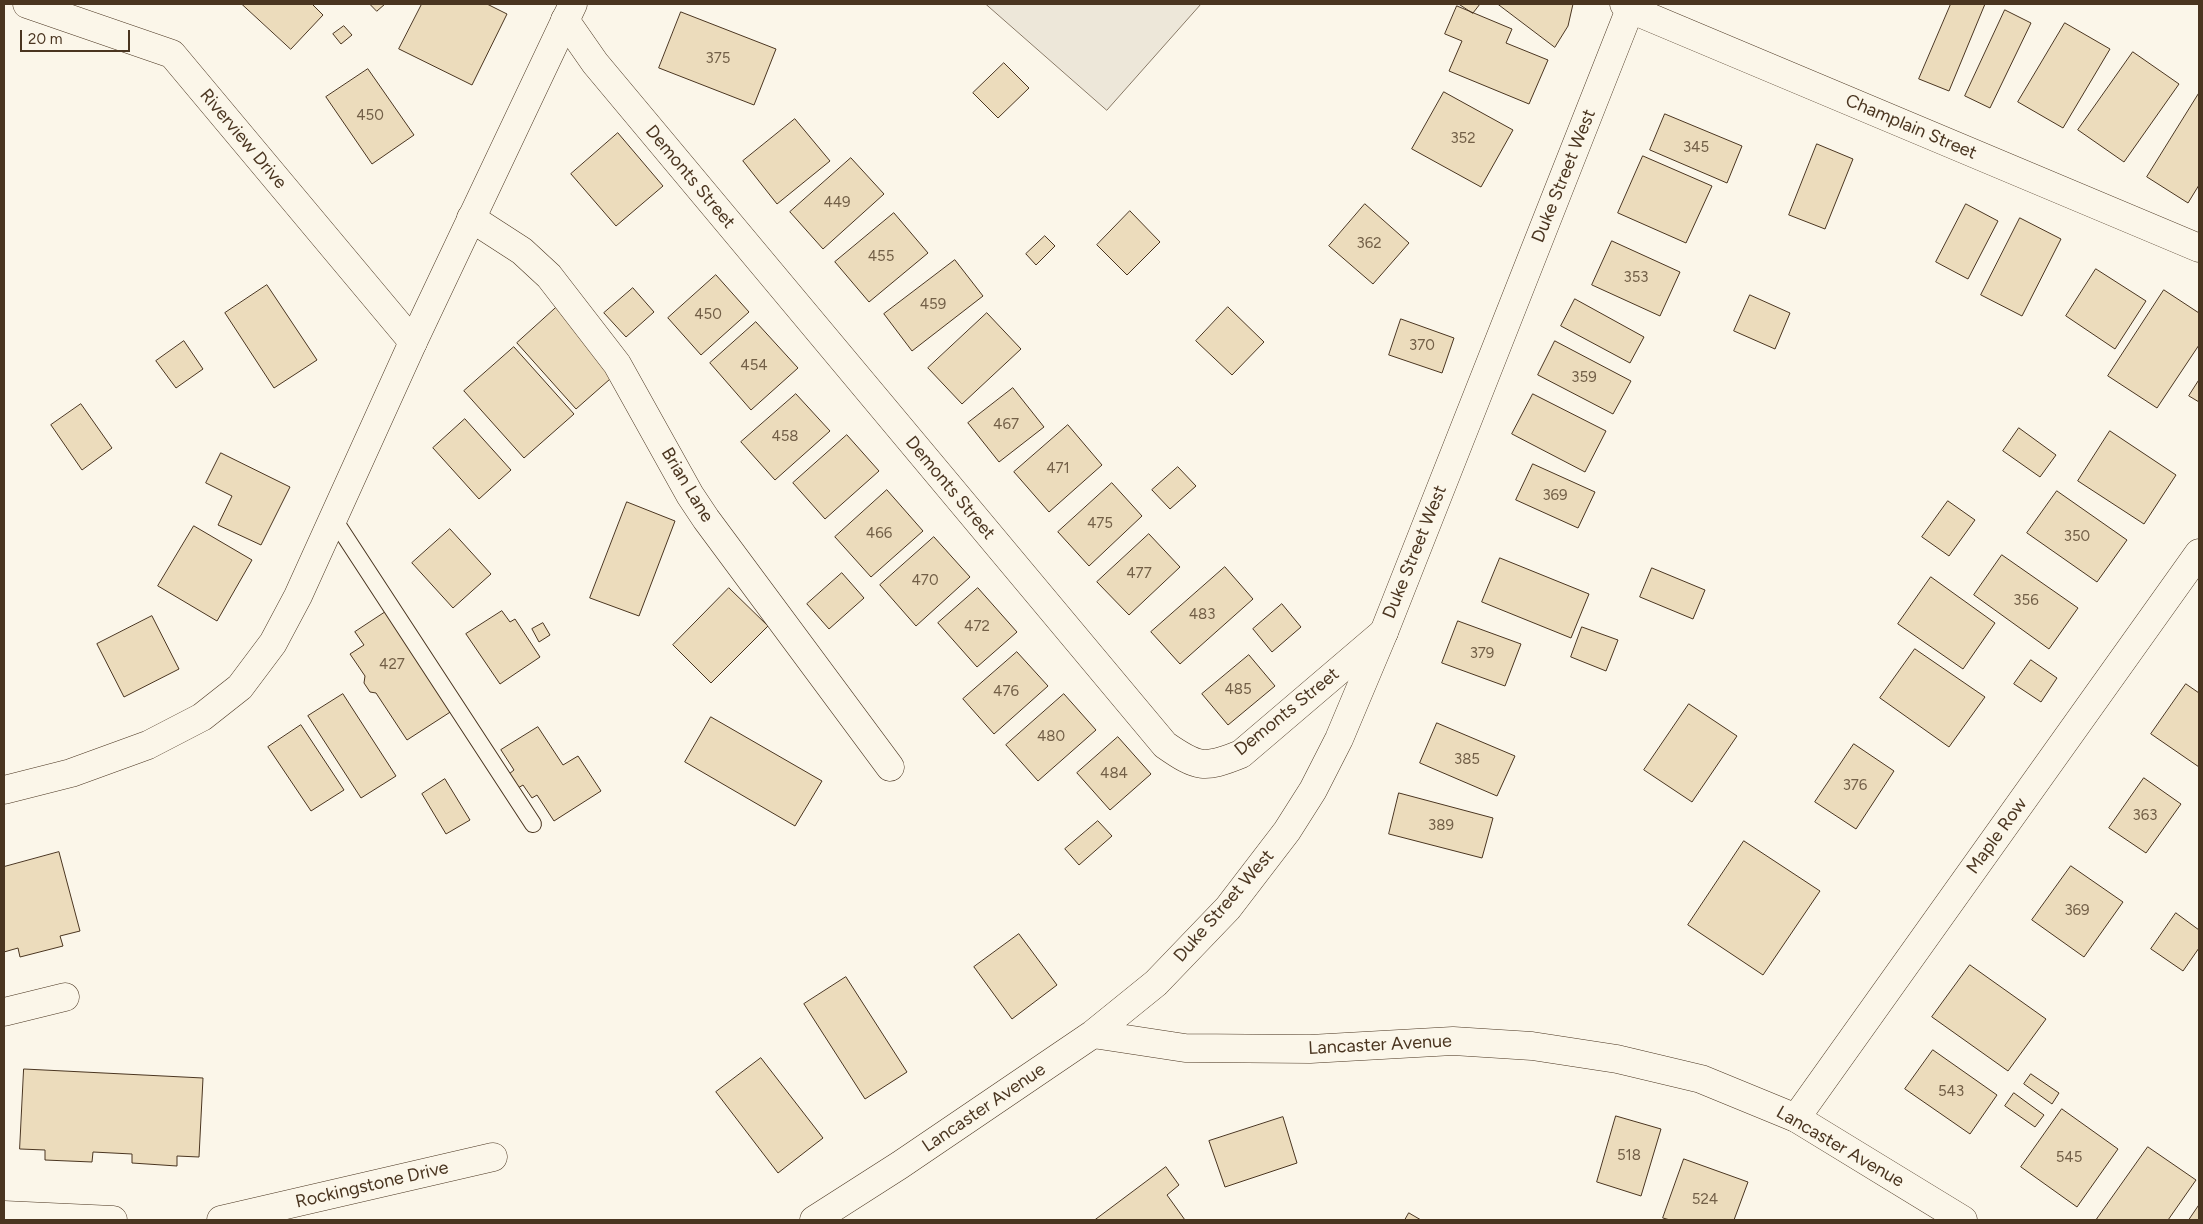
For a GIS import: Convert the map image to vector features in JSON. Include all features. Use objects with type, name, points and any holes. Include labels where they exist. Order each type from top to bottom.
[{"type":"street","name":"Riverview Drive","points":[[27,4],[172,54],[413,342]]},
{"type":"street","name":"Champlain Street","points":[[1628,6],[2199,248]]},
{"type":"street","name":"Duke Street West","points":[[1093,1034],[1156,983],[1228,908],[1287,831],[1313,790],[1339,739],[1384,632],[1628,6]]},
{"type":"street","points":[[4,790],[71,773],[148,745],[202,717],[240,687],[273,642],[298,596],[413,342],[569,12]]},
{"type":"street","name":"Demonts Street","points":[[569,12],[595,63],[1165,745],[1188,761],[1213,765],[1241,754],[1384,632]]},
{"type":"street","name":"Brian Lane","points":[[471,218],[522,251],[549,276],[617,364],[690,495],[706,519],[890,767]]},
{"type":"street","name":"Maple Row","points":[[1796,1118],[2199,553]]},
{"type":"street","points":[[4,1012],[65,997]]},
{"type":"street","name":"Lancaster Avenue","points":[[814,1220],[900,1165],[1093,1034],[1185,1048],[1310,1049],[1453,1041],[1532,1046],[1617,1059],[1701,1079],[1796,1118],[1963,1220]]},
{"type":"street","name":"Rockingstone Drive","points":[[221,1220],[493,1157]]},
{"type":"street","points":[[4,1215],[113,1220]]},
{"type":"lane","points":[[333,518],[533,824]]},
{"type":"shaded area","points":[[986,4],[1201,4],[1107,110]]},
{"type":"building","points":[[242,4],[312,4],[323,15],[291,49]]},
{"type":"building","points":[[370,4],[385,4],[377,11]]},
{"type":"building","points":[[422,4],[487,4],[507,14],[472,85],[399,49]]},
{"type":"building","points":[[1459,4],[1480,4],[1473,13]]},
{"type":"building","points":[[1498,4],[1573,4],[1568,26],[1555,47]]},
{"type":"building","points":[[1951,4],[1985,4],[1949,91],[1919,79]]},
{"type":"building","points":[[1457,6],[1512,29],[1506,43],[1548,60],[1529,104],[1449,71],[1462,41],[1445,34]]},
{"type":"building","points":[[2005,10],[2031,23],[1990,108],[1965,96]]},
{"type":"building","points":[[681,12],[776,49],[754,105],[659,68]]},
{"type":"building","points":[[2065,23],[2110,49],[2063,128],[2018,102]]},
{"type":"building","points":[[344,26],[352,35],[341,44],[333,34]]},
{"type":"building","points":[[2133,52],[2179,84],[2124,162],[2078,130]]},
{"type":"building","points":[[1004,63],[1029,88],[998,118],[973,93]]},
{"type":"building","points":[[368,69],[414,135],[372,164],[326,97]]},
{"type":"building","points":[[1444,92],[1513,130],[1481,187],[1412,149]]},
{"type":"building","points":[[2199,93],[2199,185],[2188,203],[2147,177]]},
{"type":"building","points":[[1665,114],[1742,146],[1727,183],[1650,150]]},
{"type":"building","points":[[795,119],[830,161],[777,204],[743,161]]},
{"type":"building","points":[[618,133],[663,186],[616,226],[571,174]]},
{"type":"building","points":[[1817,144],[1853,159],[1825,229],[1789,215]]},
{"type":"building","points":[[1643,156],[1712,186],[1686,243],[1618,213]]},
{"type":"building","points":[[851,158],[884,194],[823,249],[790,212]]},
{"type":"building","points":[[1365,204],[1409,243],[1373,284],[1329,246]]},
{"type":"building","points":[[1966,204],[1998,221],[1968,279],[1936,262]]},
{"type":"building","points":[[1130,211],[1160,242],[1127,275],[1097,245]]},
{"type":"building","points":[[894,213],[928,253],[869,302],[835,262]]},
{"type":"building","points":[[2020,218],[2061,239],[2022,316],[1981,295]]},
{"type":"building","points":[[1045,236],[1055,246],[1036,265],[1026,254]]},
{"type":"building","points":[[1612,241],[1680,272],[1660,316],[1592,285]]},
{"type":"building","points":[[955,260],[983,296],[912,351],[884,314]]},
{"type":"building","points":[[2096,269],[2146,301],[2115,349],[2066,316]]},
{"type":"building","points":[[716,275],[749,312],[701,355],[668,318]]},
{"type":"building","points":[[267,285],[317,360],[274,388],[225,313]]},
{"type":"building","points":[[633,288],[654,312],[626,337],[604,313]]},
{"type":"building","points":[[2164,290],[2199,313],[2199,345],[2157,408],[2108,376]]},
{"type":"building","points":[[1750,295],[1790,313],[1775,349],[1734,331]]},
{"type":"building","points":[[1575,299],[1644,337],[1630,363],[1561,326]]},
{"type":"building","points":[[559,305],[618,372],[576,409],[517,343]]},
{"type":"building","points":[[1228,307],[1264,342],[1232,375],[1196,341]]},
{"type":"building","points":[[987,313],[1021,349],[962,404],[928,368]]},
{"type":"building","points":[[1401,319],[1454,338],[1442,373],[1389,355]]},
{"type":"building","points":[[756,322],[798,368],[751,410],[710,363]]},
{"type":"building","points":[[184,341],[203,369],[176,388],[156,361]]},
{"type":"building","points":[[1555,341],[1631,381],[1613,414],[1538,375]]},
{"type":"building","points":[[514,347],[574,414],[524,458],[464,391]]},
{"type":"building","points":[[2199,380],[2199,402],[2189,396]]},
{"type":"building","points":[[1013,388],[1044,427],[999,462],[968,423]]},
{"type":"building","points":[[796,394],[830,431],[775,480],[741,442]]},
{"type":"building","points":[[1533,394],[1606,431],[1585,472],[1512,434]]},
{"type":"building","points":[[81,404],[112,448],[82,470],[51,425]]},
{"type":"building","points":[[465,419],[511,470],[479,499],[433,448]]},
{"type":"building","points":[[1068,425],[1102,465],[1049,512],[1014,472]]},
{"type":"building","points":[[2019,428],[2056,455],[2040,477],[2003,451]]},
{"type":"building","points":[[2110,431],[2176,475],[2144,524],[2078,481]]},
{"type":"building","points":[[847,435],[879,471],[825,519],[793,483]]},
{"type":"building","points":[[221,453],[290,487],[261,545],[218,525],[232,496],[206,483]]},
{"type":"building","points":[[1533,464],[1595,492],[1578,528],[1516,500]]},
{"type":"building","points":[[1178,467],[1196,486],[1170,509],[1152,490]]},
{"type":"building","points":[[1112,483],[1142,516],[1089,566],[1058,532]]},
{"type":"building","points":[[887,490],[923,531],[871,577],[835,537]]},
{"type":"building","points":[[2057,491],[2127,540],[2097,582],[2027,533]]},
{"type":"building","points":[[1948,501],[1975,520],[1949,556],[1922,537]]},
{"type":"building","points":[[627,502],[675,521],[639,616],[590,598]]},
{"type":"building","points":[[194,526],[252,560],[217,621],[158,586]]},
{"type":"building","points":[[450,529],[491,574],[453,608],[412,563]]},
{"type":"building","points":[[1149,534],[1180,567],[1129,615],[1097,582]]},
{"type":"building","points":[[934,537],[970,577],[916,626],[880,585]]},
{"type":"building","points":[[2002,555],[2078,608],[2049,649],[1974,595]]},
{"type":"building","points":[[1500,558],[1589,594],[1571,638],[1482,602]]},
{"type":"building","points":[[1225,567],[1253,599],[1180,664],[1151,632]]},
{"type":"building","points":[[1652,568],[1705,590],[1693,619],[1640,597]]},
{"type":"building","points":[[842,573],[864,598],[829,629],[807,604]]},
{"type":"building","points":[[1931,577],[1995,623],[1963,669],[1898,624]]},
{"type":"building","points":[[729,588],[768,626],[711,683],[673,645]]},
{"type":"building","points":[[978,588],[1017,632],[977,667],[938,623]]},
{"type":"building","points":[[1282,604],[1301,627],[1272,652],[1253,629]]},
{"type":"building","points":[[387,611],[455,709],[407,740],[376,693],[370,692],[364,683],[365,676],[350,654],[364,645],[355,632]]},
{"type":"building","points":[[502,611],[510,622],[515,619],[540,657],[500,684],[466,634]]},
{"type":"building","points":[[152,616],[179,669],[124,697],[97,644]]},
{"type":"building","points":[[1458,621],[1521,644],[1505,686],[1442,663]]},
{"type":"building","points":[[543,623],[550,635],[539,642],[532,629]]},
{"type":"building","points":[[1582,627],[1618,640],[1606,671],[1571,657]]},
{"type":"building","points":[[1915,649],[1985,697],[1949,747],[1880,698]]},
{"type":"building","points":[[1017,652],[1048,686],[994,734],[963,699]]},
{"type":"building","points":[[1249,655],[1275,686],[1228,725],[1202,694]]},
{"type":"building","points":[[2031,660],[2057,678],[2041,702],[2014,684]]},
{"type":"building","points":[[2186,684],[2199,693],[2199,767],[2151,734]]},
{"type":"building","points":[[343,694],[396,776],[361,798],[308,716]]},
{"type":"building","points":[[1064,694],[1096,730],[1038,781],[1006,745]]},
{"type":"building","points":[[1689,704],[1737,736],[1692,802],[1644,770]]},
{"type":"building","points":[[711,717],[822,781],[795,826],[685,762]]},
{"type":"building","points":[[1437,723],[1515,756],[1497,796],[1420,763]]},
{"type":"building","points":[[301,725],[344,790],[311,811],[268,747]]},
{"type":"building","points":[[538,727],[563,765],[578,756],[601,791],[554,821],[537,795],[532,798],[523,785],[518,788],[509,774],[514,770],[501,750]]},
{"type":"building","points":[[1118,737],[1151,774],[1110,810],[1077,773]]},
{"type":"building","points":[[1854,744],[1894,771],[1856,829],[1815,802]]},
{"type":"building","points":[[2144,778],[2181,804],[2146,853],[2109,828]]},
{"type":"building","points":[[445,779],[470,820],[446,834],[422,794]]},
{"type":"building","points":[[1399,793],[1493,818],[1482,858],[1389,834]]},
{"type":"building","points":[[1098,821],[1112,836],[1079,865],[1065,849]]},
{"type":"building","points":[[1744,841],[1820,891],[1763,975],[1688,925]]},
{"type":"building","points":[[59,852],[80,931],[60,936],[63,946],[20,957],[18,948],[4,952],[4,867]]},
{"type":"building","points":[[2071,866],[2123,902],[2084,957],[2032,920]]},
{"type":"building","points":[[2176,913],[2199,930],[2199,948],[2183,971],[2151,949]]},
{"type":"building","points":[[1019,934],[1057,985],[1012,1019],[974,967]]},
{"type":"building","points":[[1970,965],[2046,1019],[2008,1071],[1932,1017]]},
{"type":"building","points":[[846,977],[907,1072],[865,1099],[804,1004]]},
{"type":"building","points":[[1933,1050],[1997,1095],[1970,1134],[1905,1089]]},
{"type":"building","points":[[761,1058],[823,1138],[778,1173],[716,1092]]},
{"type":"building","points":[[24,1069],[203,1078],[199,1157],[177,1156],[177,1166],[132,1163],[132,1154],[93,1152],[92,1162],[45,1160],[45,1150],[20,1149]]},
{"type":"building","points":[[2031,1074],[2059,1093],[2052,1104],[2024,1084]]},
{"type":"building","points":[[2014,1093],[2044,1115],[2035,1127],[2005,1106]]},
{"type":"building","points":[[2062,1109],[2118,1149],[2077,1207],[2021,1167]]},
{"type":"building","points":[[1616,1116],[1661,1129],[1641,1196],[1597,1182]]},
{"type":"building","points":[[1283,1117],[1297,1163],[1225,1187],[1209,1141]]},
{"type":"building","points":[[2148,1147],[2196,1180],[2168,1220],[2097,1219]]},
{"type":"building","points":[[1684,1159],[1748,1182],[1734,1220],[1670,1220],[1663,1218]]},
{"type":"building","points":[[1166,1167],[1179,1185],[1167,1195],[1185,1220],[1095,1220]]},
{"type":"building","points":[[2199,1205],[2199,1220],[2189,1220]]},
{"type":"building","points":[[1409,1213],[1421,1220],[1405,1220]]}]
